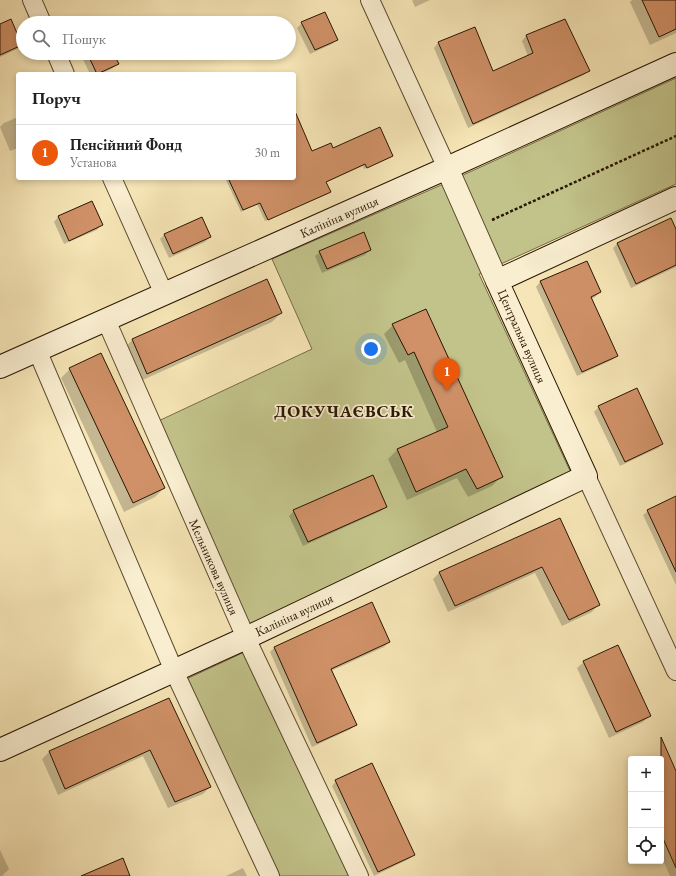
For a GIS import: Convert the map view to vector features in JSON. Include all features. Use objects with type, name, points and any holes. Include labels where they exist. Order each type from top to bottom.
[{"type":"main road","name":"Калініна вулиця","points":[[0,367],[447,168],[676,64]]},
{"type":"main road","name":"Центральна вулиця","points":[[447,168],[586,476]]},
{"type":"main road","points":[[497,281],[676,198]]},
{"type":"main road","name":"Калініна вулиця","points":[[0,750],[246,638],[586,476]]},
{"type":"street","points":[[32,0],[39,16]]},
{"type":"street","name":"Центральна вулиця","points":[[370,0],[447,168]]},
{"type":"street","points":[[59,60],[64,72]]},
{"type":"street","points":[[113,180],[164,294]]},
{"type":"street","name":"Мельникова вулиця","points":[[106,320],[246,638],[359,876]]},
{"type":"street","points":[[37,350],[174,671],[270,876]]},
{"type":"street","name":"Центральна вулиця","points":[[586,476],[676,671]]},
{"type":"path","points":[[474,229],[676,136]]},
{"type":"green space","points":[[676,78],[676,184],[479,274],[571,473],[241,628],[152,424],[312,349],[272,259],[439,186]]},
{"type":"green space","points":[[251,649],[359,876],[270,876],[180,682]]},
{"type":"building","points":[[642,0],[676,0],[676,29],[659,37]]},
{"type":"building","points":[[325,12],[338,40],[315,50],[301,22]]},
{"type":"building","points":[[11,19],[16,31],[16,48],[0,55],[0,24]]},
{"type":"building","points":[[565,19],[590,71],[473,124],[438,42],[475,27],[493,71],[533,53],[526,35]]},
{"type":"building","points":[[90,60],[117,60],[119,64],[101,72],[96,72]]},
{"type":"building","points":[[296,114],[312,151],[331,143],[333,148],[380,127],[393,156],[367,168],[365,164],[326,182],[331,192],[268,220],[260,203],[243,210],[229,180],[296,180]]},
{"type":"building","points":[[92,201],[103,225],[69,241],[58,216]]},
{"type":"building","points":[[202,217],[211,237],[173,254],[164,234]]},
{"type":"building","points":[[671,218],[676,229],[676,265],[636,284],[617,243]]},
{"type":"building","points":[[364,232],[371,250],[327,269],[319,251]]},
{"type":"building","points":[[587,261],[601,292],[591,297],[618,356],[582,372],[540,281]]},
{"type":"building","points":[[267,279],[282,313],[147,374],[132,339]]},
{"type":"building","points":[[426,309],[503,477],[477,489],[466,469],[416,492],[397,449],[448,427],[414,352],[408,355],[392,324]]},
{"type":"building","points":[[101,353],[165,488],[133,503],[69,368]]},
{"type":"building","points":[[637,388],[663,444],[625,462],[598,406]]},
{"type":"building","points":[[373,475],[387,507],[308,542],[293,510]]},
{"type":"building","points":[[676,496],[676,572],[647,510]]},
{"type":"building","points":[[560,518],[600,605],[569,620],[542,567],[455,606],[439,572]]},
{"type":"building","points":[[372,602],[390,642],[331,669],[357,725],[317,743],[274,647]]},
{"type":"building","points":[[618,645],[651,716],[616,732],[583,661]]},
{"type":"building","points":[[169,698],[211,787],[175,802],[150,750],[65,789],[49,751]]},
{"type":"building","points":[[661,737],[676,771],[676,868],[664,841],[664,756],[661,756]]},
{"type":"building","points":[[372,763],[415,855],[378,872],[335,780]]},
{"type":"building","points":[[123,858],[130,876],[81,876]]},
{"type":"place","name":"Пенсійний Фонд","points":[[447,391]]},
{"type":"district","name":"ДОКУЧАЄВСЬК","points":[[344,411]]}]
